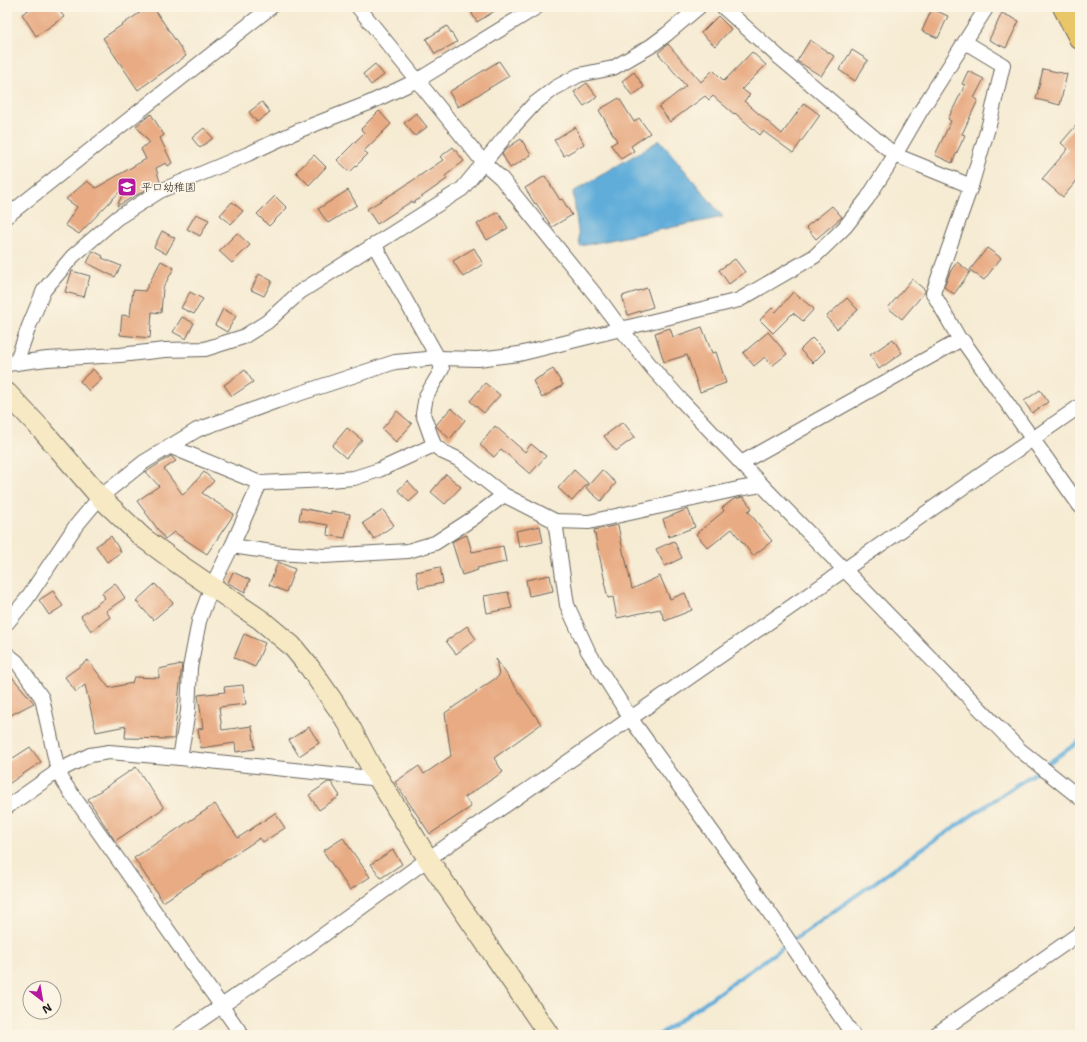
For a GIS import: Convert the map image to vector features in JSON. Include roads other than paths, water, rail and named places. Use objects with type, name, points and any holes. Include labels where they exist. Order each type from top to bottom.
[{"type":"highway","points":[[1064,7],[1080,38]]},
{"type":"street","points":[[7,216],[271,7]]},
{"type":"street","points":[[358,7],[484,162],[501,178],[602,303],[621,330],[682,401],[1020,750],[1080,798]]},
{"type":"street","points":[[12,363],[44,290],[73,256],[117,218],[160,192],[300,130],[369,103],[418,80],[537,7]]},
{"type":"street","points":[[12,363],[165,350],[205,349],[243,337],[267,322],[300,292],[462,189],[512,127],[534,104],[555,88],[580,75],[613,68],[667,34],[699,7]]},
{"type":"street","points":[[723,7],[780,58],[895,155],[971,186]]},
{"type":"street","points":[[7,623],[26,600],[75,527],[100,496],[144,462],[197,430],[277,400],[395,362],[438,358],[478,359],[519,354],[739,300],[815,256],[845,227],[867,199],[987,7]]},
{"type":"street","points":[[965,42],[1003,65],[990,121],[971,186],[933,293],[960,340],[963,341],[1080,506]]},
{"type":"street","points":[[374,246],[438,358],[442,369],[426,396],[423,414],[434,445],[443,452],[458,459],[504,495],[555,521],[589,522],[762,485]]},
{"type":"street","points":[[741,463],[960,340]]},
{"type":"street","points":[[7,393],[43,431],[100,496],[142,536],[180,565],[261,620],[292,646],[310,668],[348,723],[370,764],[428,859],[549,1035]]},
{"type":"street","points":[[179,1035],[292,957],[428,859],[1080,406]]},
{"type":"street","points":[[169,446],[260,483],[354,478],[379,470],[434,445]]},
{"type":"street","points":[[180,758],[188,712],[190,668],[199,621],[212,586],[232,546],[260,483]]},
{"type":"street","points":[[232,546],[280,553],[324,556],[408,551],[435,543],[472,519],[504,495]]},
{"type":"street","points":[[555,521],[567,605],[588,651],[631,719],[752,887],[853,1035]]},
{"type":"street","points":[[7,654],[17,662],[42,698],[58,771],[64,783],[242,1035]]},
{"type":"street","points":[[7,807],[58,771],[90,755],[109,752],[380,779]]},
{"type":"street","points":[[935,1035],[1080,932]]},
{"type":"water","points":[[660,140],[723,217],[580,246],[573,192]]},
{"type":"waterway","points":[[1044,766],[1080,741]]},
{"type":"waterway","points":[[659,1035],[919,851],[1039,770]]},
{"type":"place","name":"平口幼稚園","points":[[127,187]]}]
